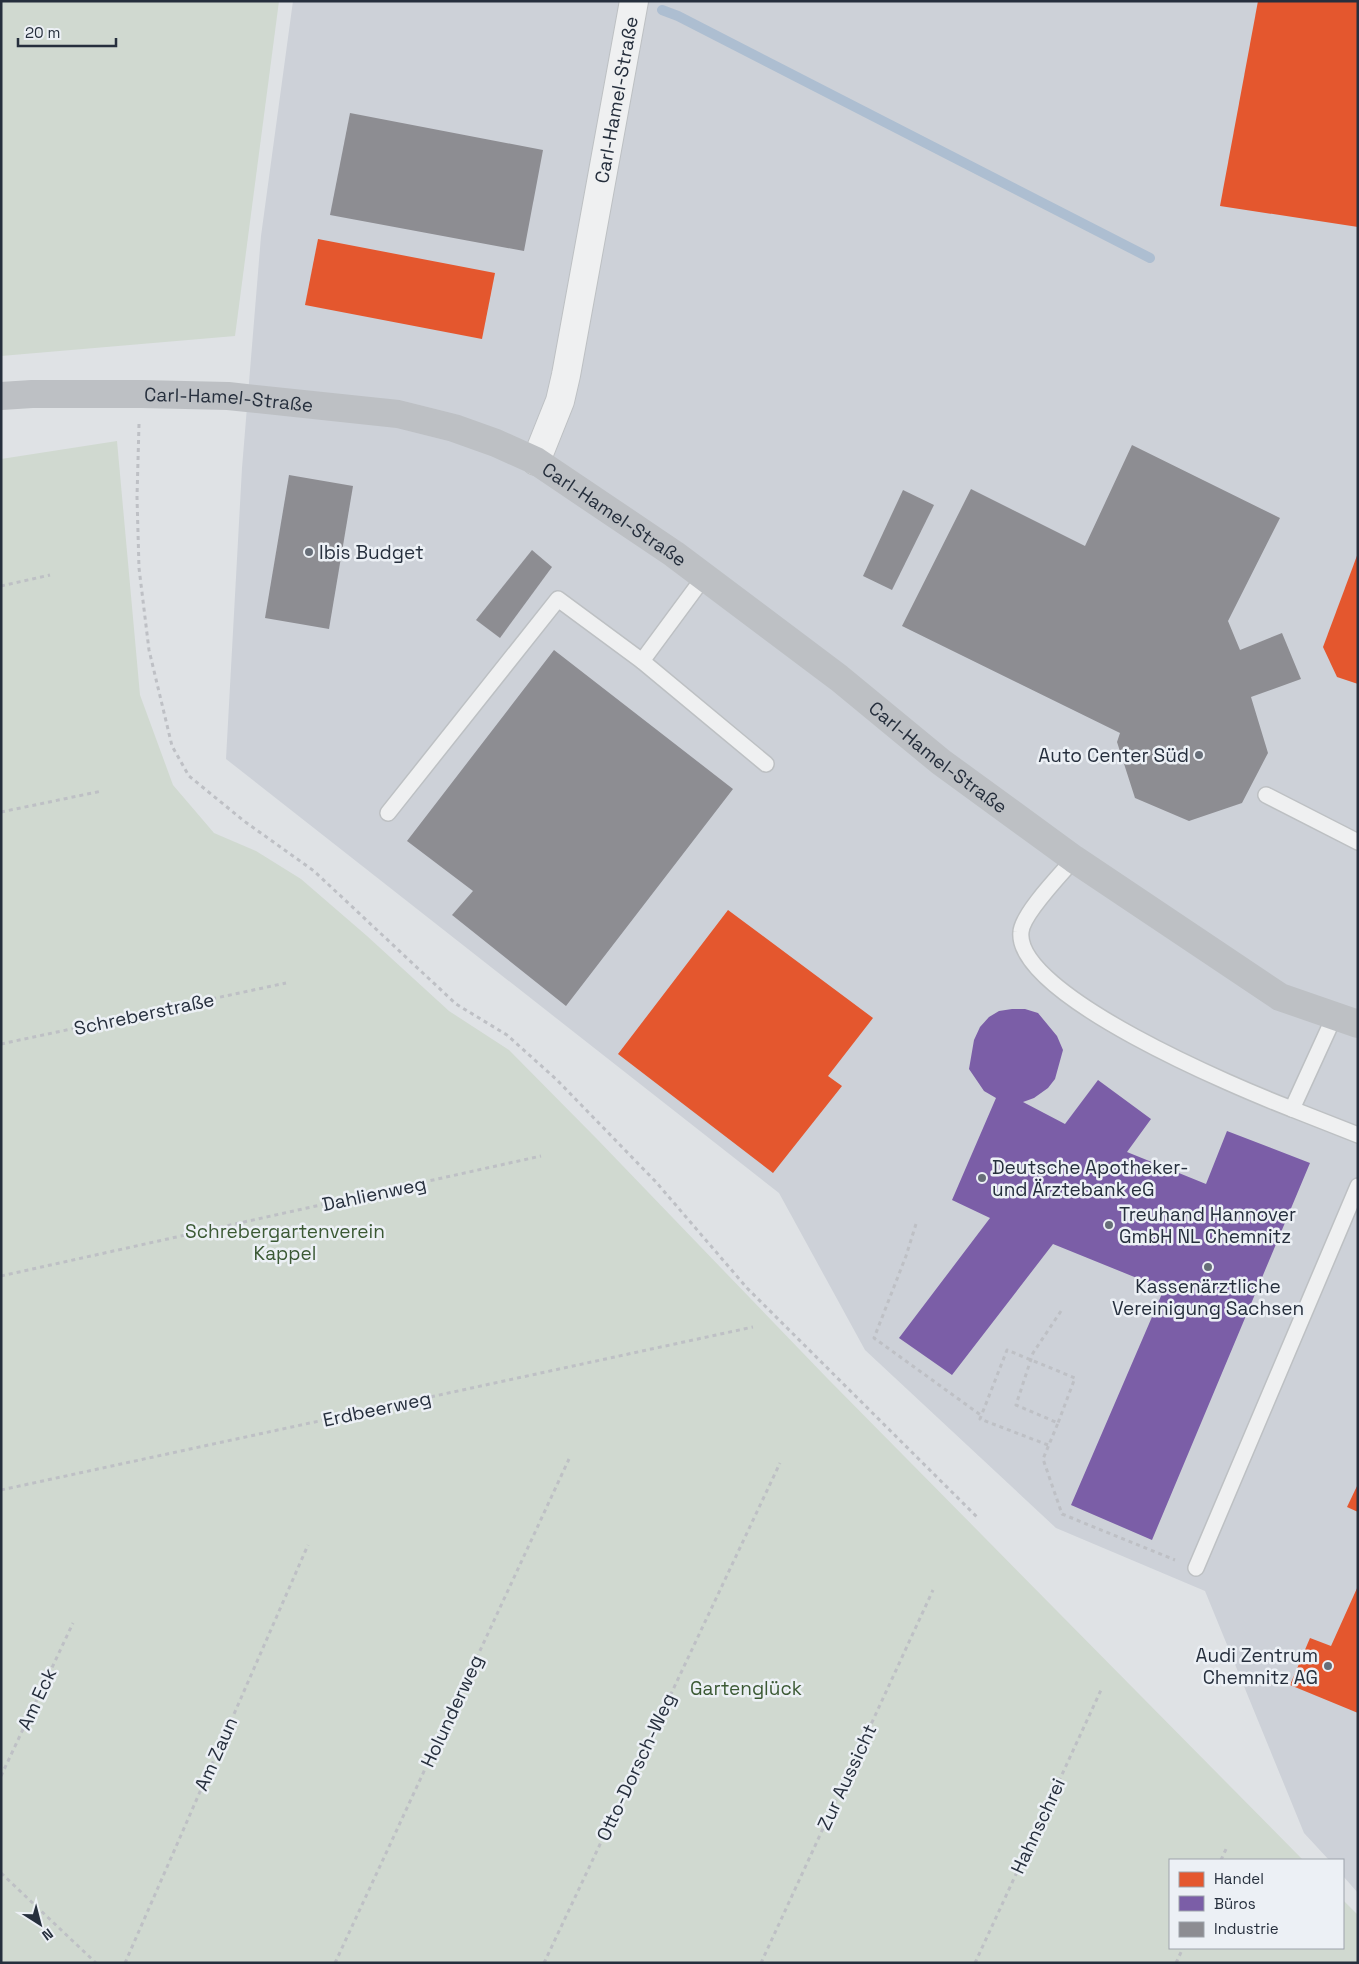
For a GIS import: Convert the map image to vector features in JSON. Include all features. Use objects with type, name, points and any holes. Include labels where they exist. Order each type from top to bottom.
[{"type":"main road","name":"Carl-Hamel-Straße","points":[[1,396],[32,394],[228,396],[398,414],[454,428],[496,443],[536,461],[609,509],[704,577],[839,678],[941,762],[1074,859],[1280,997],[1347,1019]]},
{"type":"street","name":"Carl-Hamel-Straße","points":[[536,461],[560,401],[566,374],[634,1]]},
{"type":"lane","points":[[642,661],[704,577]]},
{"type":"lane","points":[[388,813],[558,599],[642,661],[766,764]]},
{"type":"lane","points":[[1266,794],[1358,842]]},
{"type":"lane","points":[[1074,859],[1026,918],[1020,932],[1023,950],[1036,968],[1058,988],[1137,1038],[1175,1058],[1242,1089],[1358,1135]]},
{"type":"lane","points":[[1292,1109],[1347,1019]]},
{"type":"lane","points":[[1196,1568],[1358,1186]]},
{"type":"path","points":[[142,394],[138,442],[137,497],[139,568],[148,650],[172,746],[189,776],[244,821],[314,871],[456,1004],[508,1035],[557,1080],[656,1182],[748,1288],[978,1518]]},
{"type":"path","points":[[1,586],[50,576]]},
{"type":"path","points":[[1,812],[102,790]]},
{"type":"path","name":"Schreberstraße","points":[[1,1044],[286,983]]},
{"type":"path","name":"Dahlienweg","points":[[1,1276],[541,1156]]},
{"type":"path","points":[[916,1224],[906,1256],[874,1338],[982,1416]]},
{"type":"path","points":[[1058,1423],[1016,1405],[1033,1353],[1061,1310]]},
{"type":"path","name":"Erdbeerweg","points":[[1,1490],[753,1327]]},
{"type":"path","points":[[1049,1446],[980,1419],[1007,1350],[1075,1378],[1049,1446],[1043,1459],[1062,1514],[1196,1568]]},
{"type":"path","name":"Holunderweg","points":[[336,1963],[568,1459]]},
{"type":"path","name":"Otto-Dorsch-Weg","points":[[544,1963],[780,1463]]},
{"type":"path","name":"Am Zaun","points":[[124,1963],[308,1546]]},
{"type":"path","name":"Zur Aussicht","points":[[760,1963],[933,1590]]},
{"type":"path","name":"Am Eck","points":[[1,1776],[73,1623]]},
{"type":"path","name":"Hahnschrei","points":[[975,1963],[1101,1690]]},
{"type":"path","points":[[1221,1859],[1227,1847]]},
{"type":"path","points":[[1,1873],[96,1963]]},
{"type":"path","points":[[1176,1963],[1183,1949]]},
{"type":"shaded area","points":[[293,1],[1358,1],[1358,1893],[1344,1877],[1344,1859],[1328,1859],[1304,1833],[1205,1591],[1056,1528],[865,1350],[779,1193],[226,759],[242,468],[261,236]]},
{"type":"green space","points":[[1,1],[279,1],[235,336],[1,356]]},
{"type":"green space","points":[[117,441],[140,695],[173,785],[214,833],[256,851],[301,879],[449,1011],[509,1050],[827,1378],[1302,1859],[1169,1859],[1169,1949],[1344,1949],[1344,1901],[1358,1915],[1358,1963],[1,1963],[1,459]]},
{"type":"building: Handel","points":[[1258,1],[1358,1],[1358,227],[1220,206]]},
{"type":"building: Handel","points":[[318,239],[495,273],[482,339],[305,305]]},
{"type":"building: Handel","points":[[1358,553],[1358,684],[1337,677],[1323,647]]},
{"type":"building: Handel","points":[[728,910],[873,1018],[828,1076],[842,1086],[773,1173],[618,1054]]},
{"type":"building: Handel","points":[[1358,1484],[1358,1512],[1347,1507]]},
{"type":"building: Handel","name":"Audi Zentrum Chemnitz AG","points":[[1358,1586],[1358,1713],[1290,1685],[1310,1638],[1331,1646]]},
{"type":"building: Büros","points":[[1025,1009],[1038,1013],[1057,1036],[1063,1050],[1055,1079],[1048,1088],[1034,1098],[1023,1102],[1065,1124],[1098,1080],[1151,1119],[1127,1152],[1206,1184],[1227,1131],[1310,1163],[1152,1540],[1071,1505],[1164,1289],[1053,1244],[952,1375],[899,1338],[990,1218],[952,1200],[996,1098],[984,1091],[969,1069],[974,1040],[980,1027],[989,1017],[999,1011]]},
{"type":"building: Industrie","points":[[350,113],[543,150],[524,251],[330,215]]},
{"type":"building: Industrie","points":[[1132,445],[1280,518],[1228,621],[1240,650],[1282,633],[1301,679],[1251,697],[1268,753],[1242,803],[1189,821],[1135,798],[1117,742],[1120,733],[902,626],[971,489],[1085,546]]},
{"type":"building: Industrie","name":"Ibis Budget","points":[[289,475],[353,486],[329,629],[265,618]]},
{"type":"building: Industrie","points":[[903,490],[934,505],[892,590],[863,576]]},
{"type":"building: Industrie","points":[[532,550],[552,567],[500,638],[476,620]]},
{"type":"building: Industrie","points":[[554,650],[733,789],[566,1006],[452,915],[473,891],[407,841]]},
{"type":"waterway","points":[[662,10],[678,16],[1150,258]]},
{"type":"place","name":"Ibis Budget","points":[[309,552]]},
{"type":"place","name":"Auto Center Süd","points":[[1199,755]]},
{"type":"place","name":"Deutsche Apotheker- und Ärztebank eG","points":[[982,1178]]},
{"type":"place","name":"Treuhand Hannover GmbH NL Chemnitz","points":[[1109,1225]]},
{"type":"place","name":"Kassenärztliche Vereinigung Sachsen","points":[[1208,1267]]},
{"type":"place","name":"Audi Zentrum Chemnitz AG","points":[[1328,1666]]},
{"type":"park label","name":"Schrebergartenverein Kappel","points":[[285,1242]]},
{"type":"park label","name":"Gartenglück","points":[[746,1688]]}]
